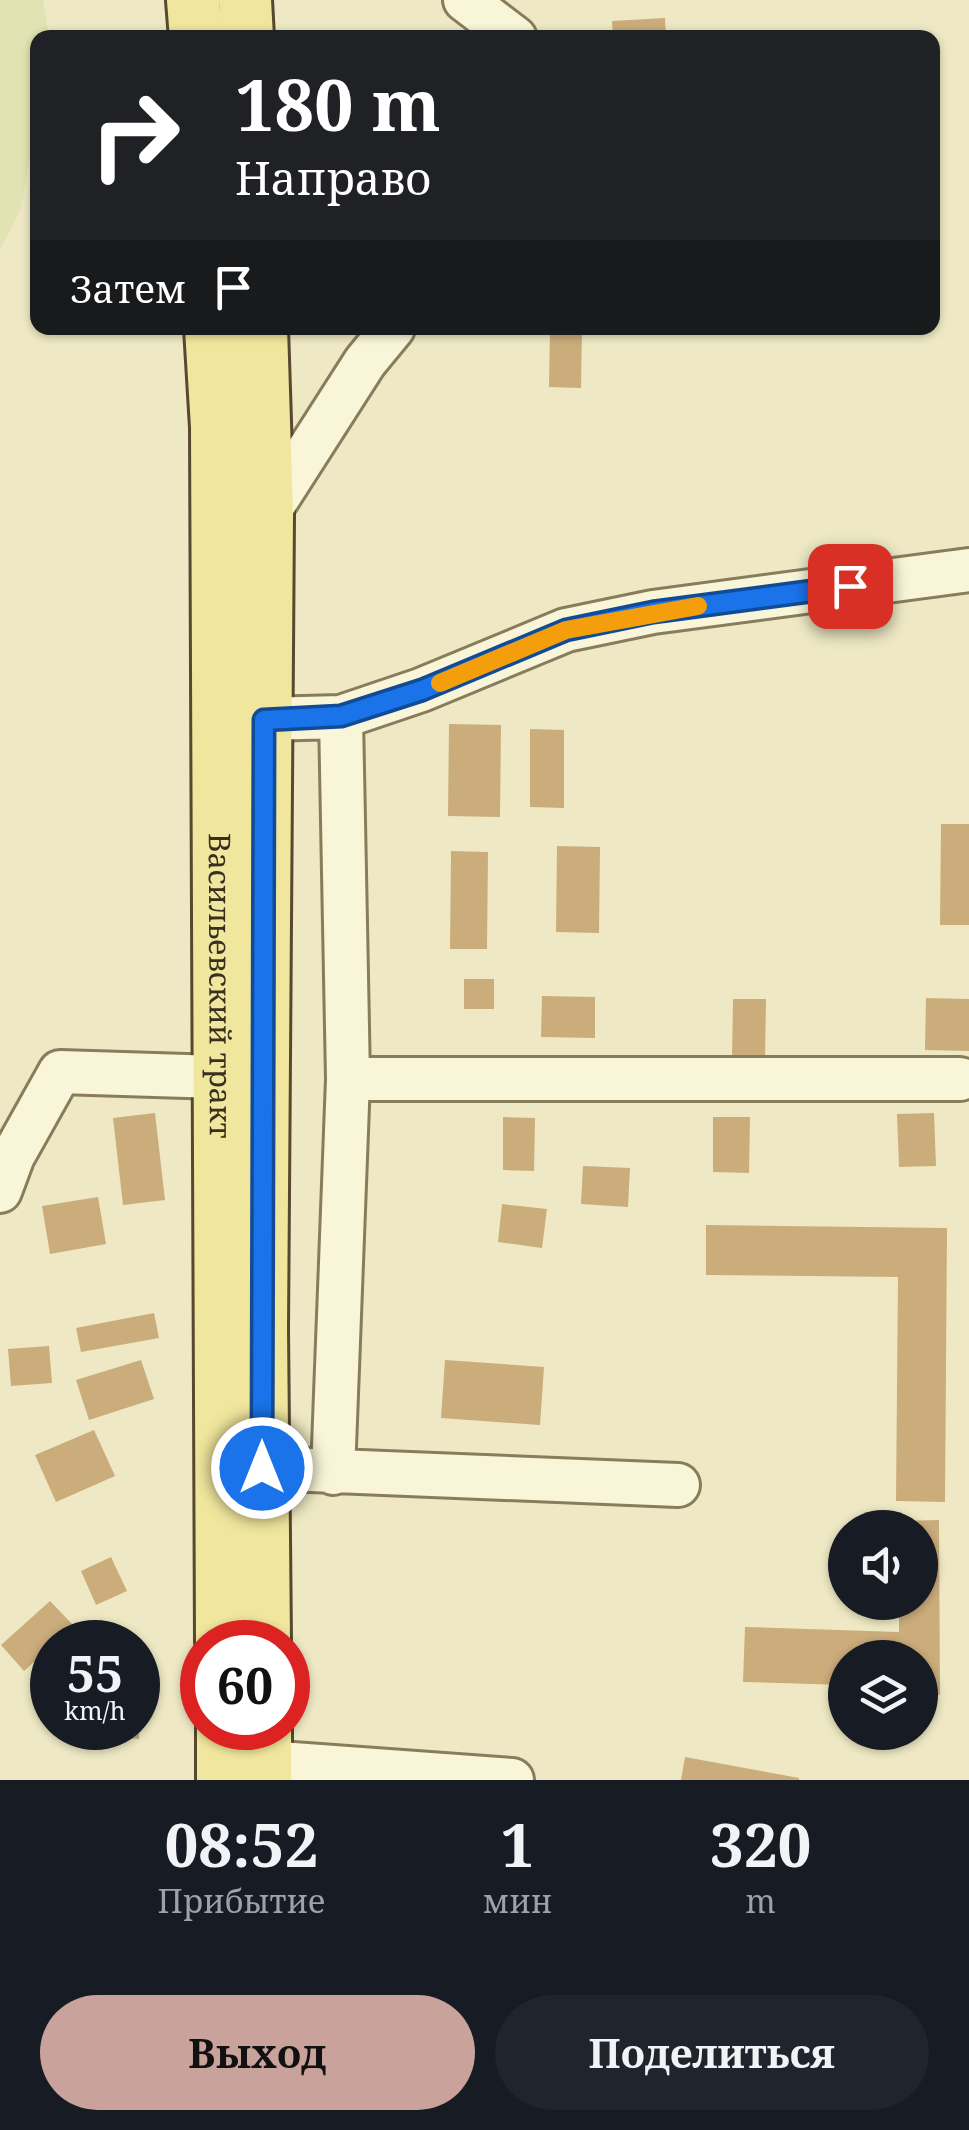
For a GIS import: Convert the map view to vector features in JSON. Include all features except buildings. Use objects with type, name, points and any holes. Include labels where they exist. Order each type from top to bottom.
[{"type":"main road","points":[[194,0],[196,30]]},
{"type":"main road","points":[[245,0],[247,30]]},
{"type":"main road","name":"Васильевский тракт","points":[[212,335],[217,427],[222,1620]]},
{"type":"main road","name":"Васильевский тракт","points":[[261,335],[267,515],[264,1620]]},
{"type":"main road","points":[[251,1750],[272,1766]]},
{"type":"street","points":[[465,0],[504,30]]},
{"type":"street","points":[[267,515],[386,335]]},
{"type":"street","points":[[264,720],[341,716],[422,690],[566,630],[653,612],[969,570]]},
{"type":"street","points":[[333,1473],[348,1080],[341,716]]},
{"type":"street","points":[[0,1190],[13,1156],[60,1072],[218,1077]]},
{"type":"street","points":[[348,1080],[960,1079]]},
{"type":"street","points":[[262,1468],[678,1485]]},
{"type":"street","points":[[272,1766],[512,1780]]},
{"type":"green space","points":[[0,0],[43,0],[48,30],[30,30],[30,157],[21,209],[0,250]]},
{"type":"slow traffic","points":[[440,683],[566,630],[698,606]]},
{"type":"route","points":[[262,1468],[264,720],[341,716],[422,690],[566,630],[653,612],[850,586]]}]
